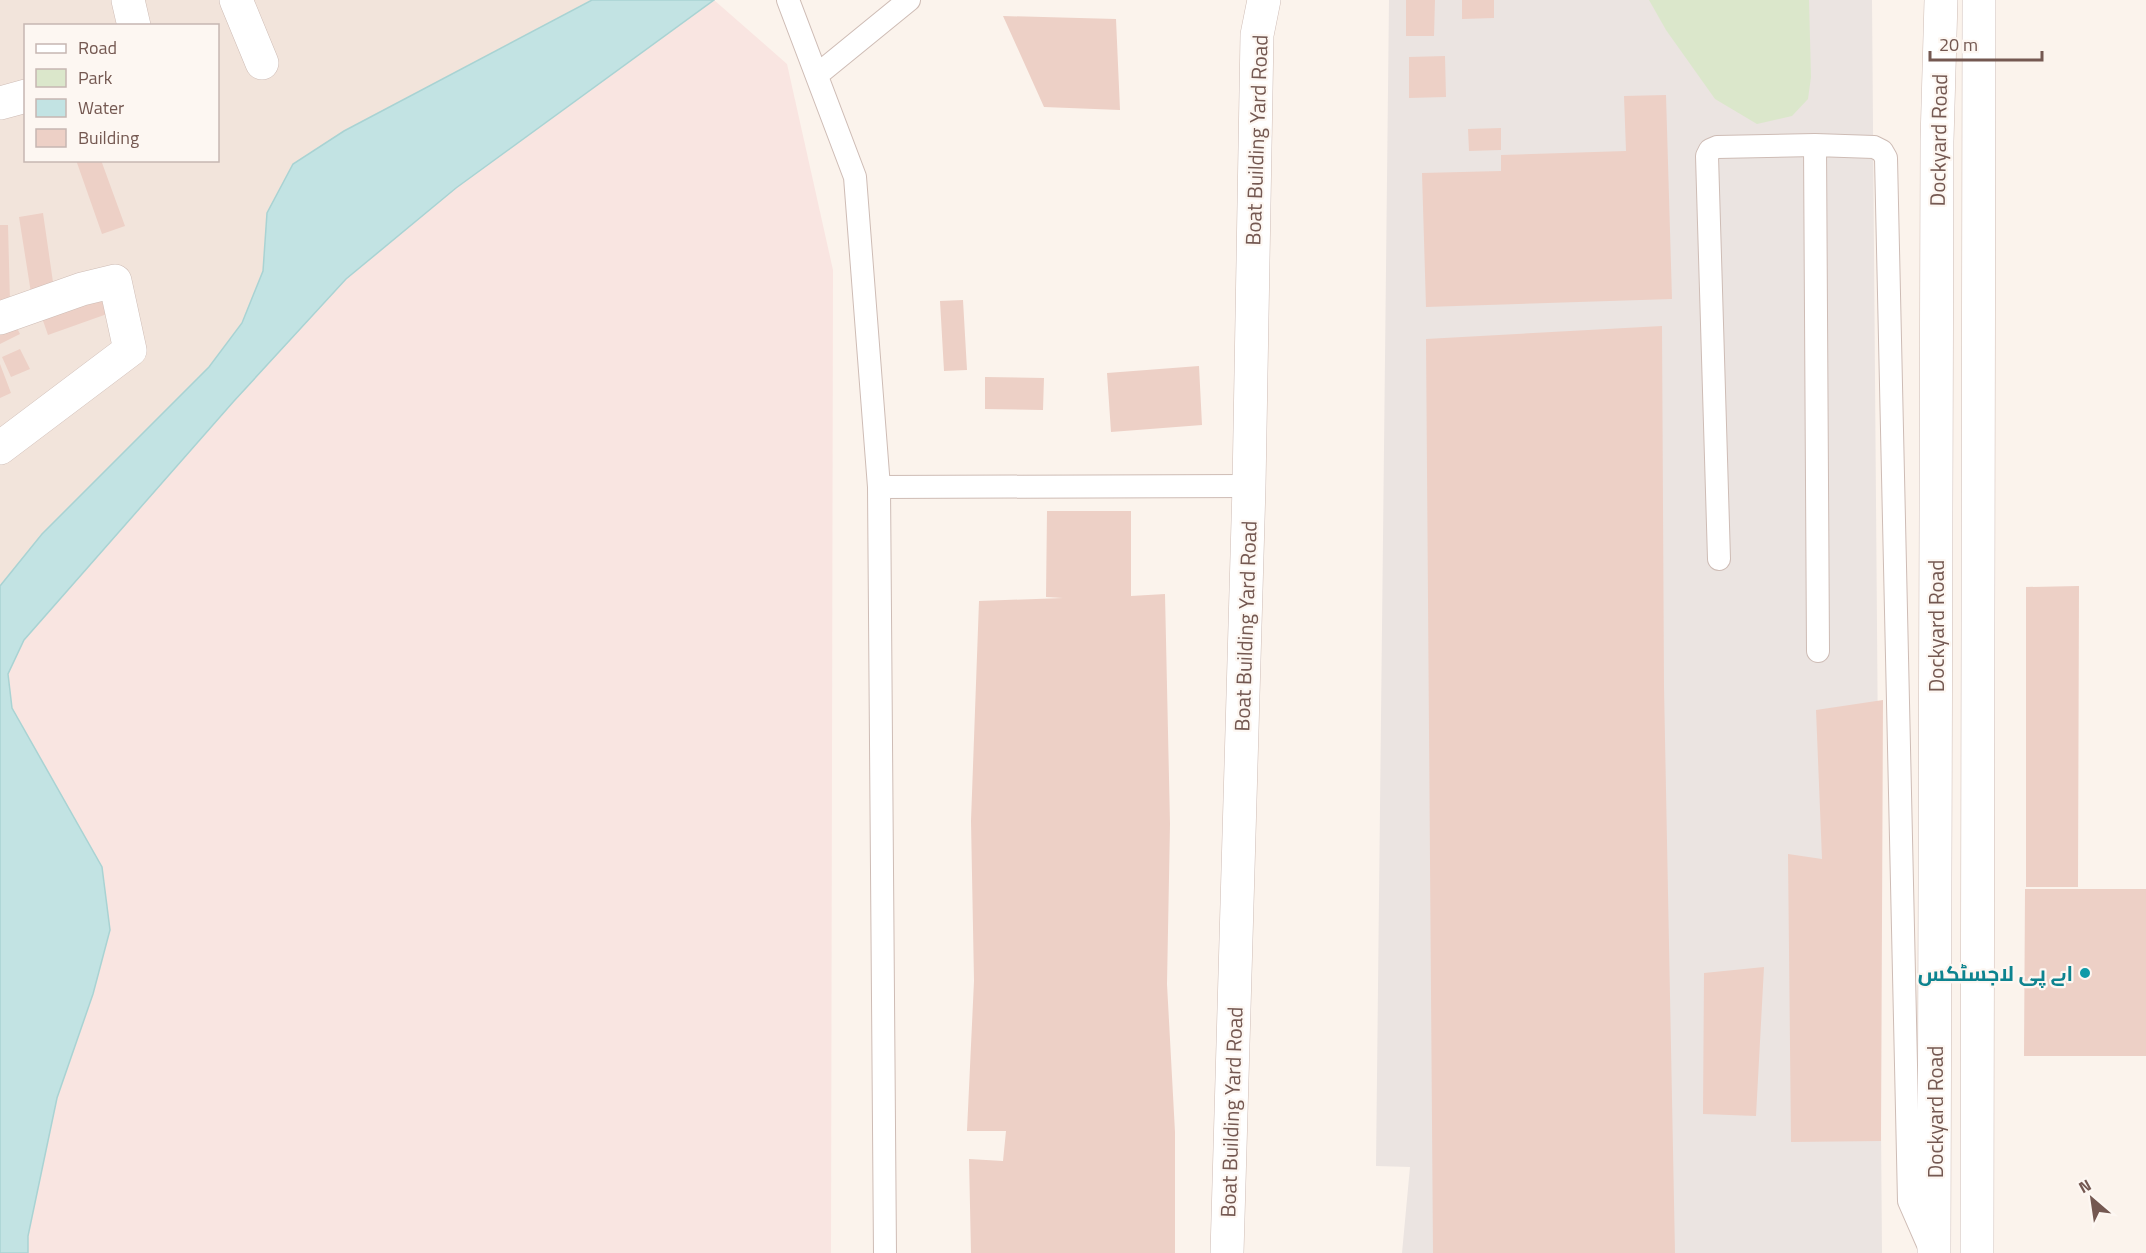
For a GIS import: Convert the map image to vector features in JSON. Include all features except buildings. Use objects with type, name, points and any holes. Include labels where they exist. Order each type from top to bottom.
[{"type":"street","points":[[128,0],[134,24]]},
{"type":"street","points":[[236,0],[262,63]]},
{"type":"street","name":"Boat Building Yard Road","points":[[1227,1253],[1249,486],[1257,35],[1264,0]]},
{"type":"street","name":"Dockyard Road","points":[[1933,1253],[1937,153],[1941,0]]},
{"type":"street","name":"Dockyard Road","points":[[1977,1253],[1979,0]]},
{"type":"street","points":[[0,104],[24,97]]},
{"type":"street","points":[[0,318],[82,289],[115,281],[130,350],[0,448]]},
{"type":"lane","points":[[788,0],[855,177],[879,487],[885,1253]]},
{"type":"lane","points":[[817,75],[909,0]]},
{"type":"lane","points":[[1815,144],[1818,651]]},
{"type":"lane","points":[[1719,559],[1707,156],[1710,150],[1717,147],[1815,144],[1874,147],[1882,151],[1886,158],[1909,1201],[1933,1253]]},
{"type":"lane","points":[[879,487],[1249,486]]},
{"type":"shaded area","points":[[0,0],[592,0],[344,131],[267,213],[263,271],[242,323],[209,367],[42,534],[0,586]]},
{"type":"shaded area","points":[[714,0],[787,64],[833,270],[831,1253],[28,1253],[28,1236],[57,1098],[93,994],[102,867],[12,708],[8,674],[24,640],[234,401],[346,279],[456,188]]},
{"type":"shaded area","points":[[1389,0],[1872,0],[1882,1253],[1402,1253],[1410,1167],[1376,1166]]},
{"type":"green space","points":[[1649,0],[1809,0],[1811,77],[1808,99],[1792,116],[1757,124],[1715,99],[1666,30]]},
{"type":"water","points":[[592,0],[714,0],[456,188],[346,279],[234,401],[24,640],[8,674],[12,708],[102,867],[110,930],[93,994],[57,1098],[28,1236],[28,1253],[0,1253],[0,586],[42,534],[209,367],[242,323],[263,271],[267,213],[293,164],[344,131]]},
{"type":"place","name":"اے پی لاجسٹکس","points":[[2085,973]]}]
